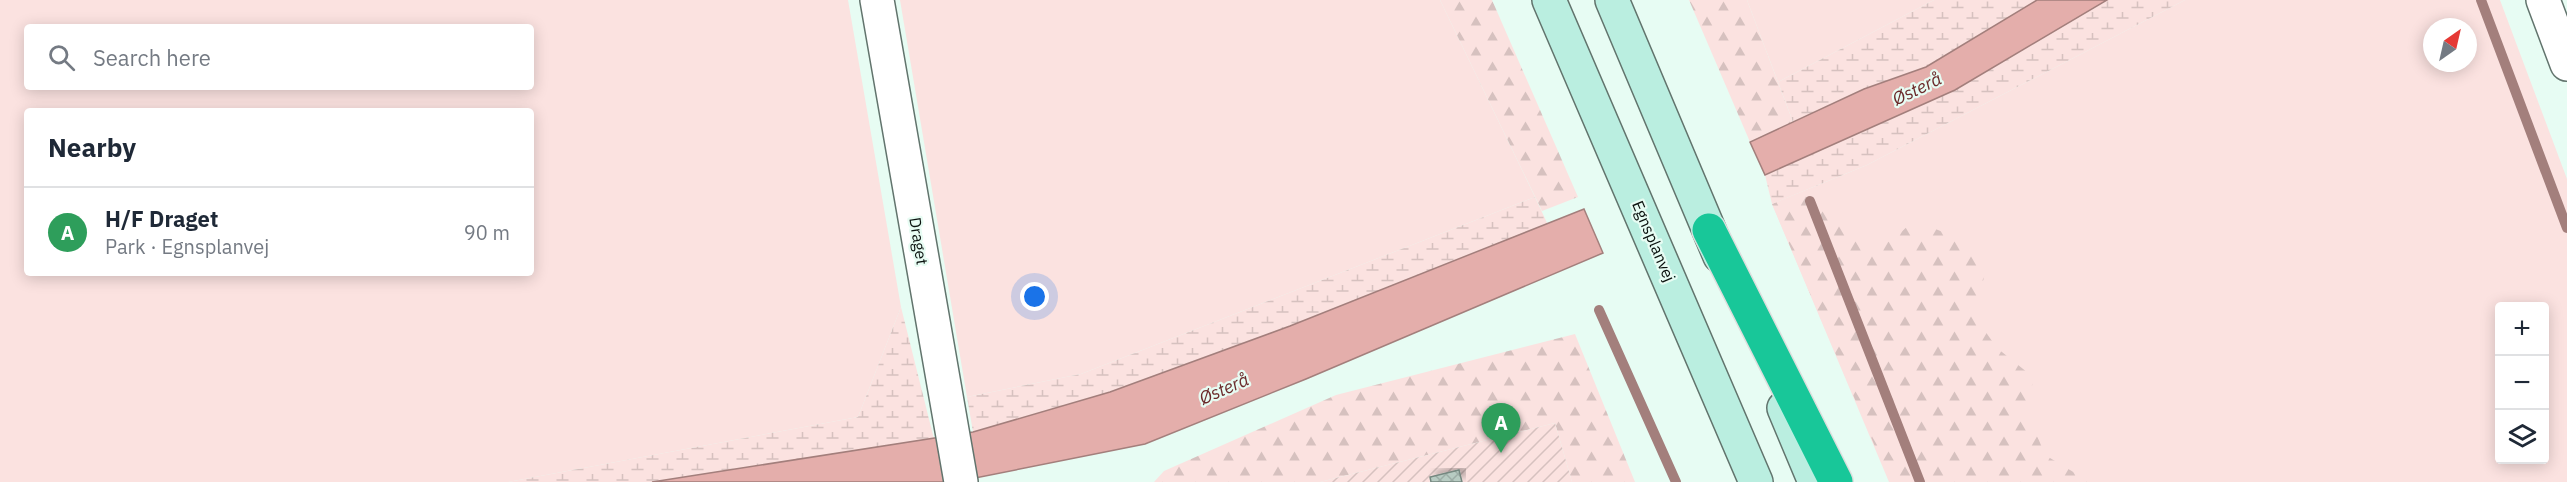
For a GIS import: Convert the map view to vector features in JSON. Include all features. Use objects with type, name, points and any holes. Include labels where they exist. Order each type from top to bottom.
[{"type":"highway","points":[[1709,230],[1836,482]]},
{"type":"main road","name":"Egnsplanvej","points":[[1549,0],[1756,482]]},
{"type":"main road","points":[[1612,0],[1815,482]]},
{"type":"street","name":"Draget","points":[[878,0],[961,482]]},
{"type":"street","points":[[2543,0],[2567,64]]},
{"type":"green space","points":[[0,0],[848,0],[901,307],[858,417],[508,482],[0,482]]},
{"type":"green space","points":[[900,0],[1440,0],[1535,197],[1081,374],[967,397]]},
{"type":"green space","points":[[1440,0],[1492,0],[1578,197],[1542,211]]},
{"type":"green space","points":[[1689,0],[1747,0],[1793,122],[1750,142]]},
{"type":"green space","points":[[1747,0],[1934,0],[1778,82]]},
{"type":"green space","points":[[1934,0],[2037,0],[1926,67],[1864,89],[1793,122],[1778,82]]},
{"type":"green space","points":[[2107,0],[2185,0],[1867,165],[1772,204],[1765,175],[1955,90]]},
{"type":"green space","points":[[2185,0],[2500,0],[2567,179],[2567,482],[1889,482],[1772,204],[1867,165]]},
{"type":"green space","points":[[1812,188],[1873,249],[1894,239],[1914,220],[1950,235],[1986,268],[1975,317],[1997,348],[2033,377],[2029,416],[2045,455],[2090,482],[1890,482],[1772,204]]},
{"type":"green space","points":[[1535,197],[1548,225],[1290,326],[1110,392],[973,432],[967,397],[1081,374]]},
{"type":"green space","points":[[901,307],[934,439],[651,482],[508,482],[858,417]]},
{"type":"green space","points":[[1575,334],[1635,482],[1572,482],[1555,423],[1320,482],[1154,482],[1164,471],[1336,395]]},
{"type":"green space","points":[[1555,423],[1572,482],[1320,482]]},
{"type":"water","name":"Østerå","points":[[2037,0],[2107,0],[1955,90],[1765,175],[1750,142],[1864,89],[1926,67]]},
{"type":"water","name":"Østerå","points":[[1584,209],[1603,253],[1306,379],[1145,444],[955,482],[652,482],[973,432],[1110,392],[1290,326]]},
{"type":"building","points":[[1459,470],[1462,482],[1431,482],[1430,477]]},
{"type":"waterway","points":[[2481,0],[2567,228]]},
{"type":"waterway","points":[[1810,201],[1920,482]]},
{"type":"waterway","points":[[1599,310],[1676,482]]},
{"type":"place","name":"H/F Draget","points":[[1501,453]]}]
